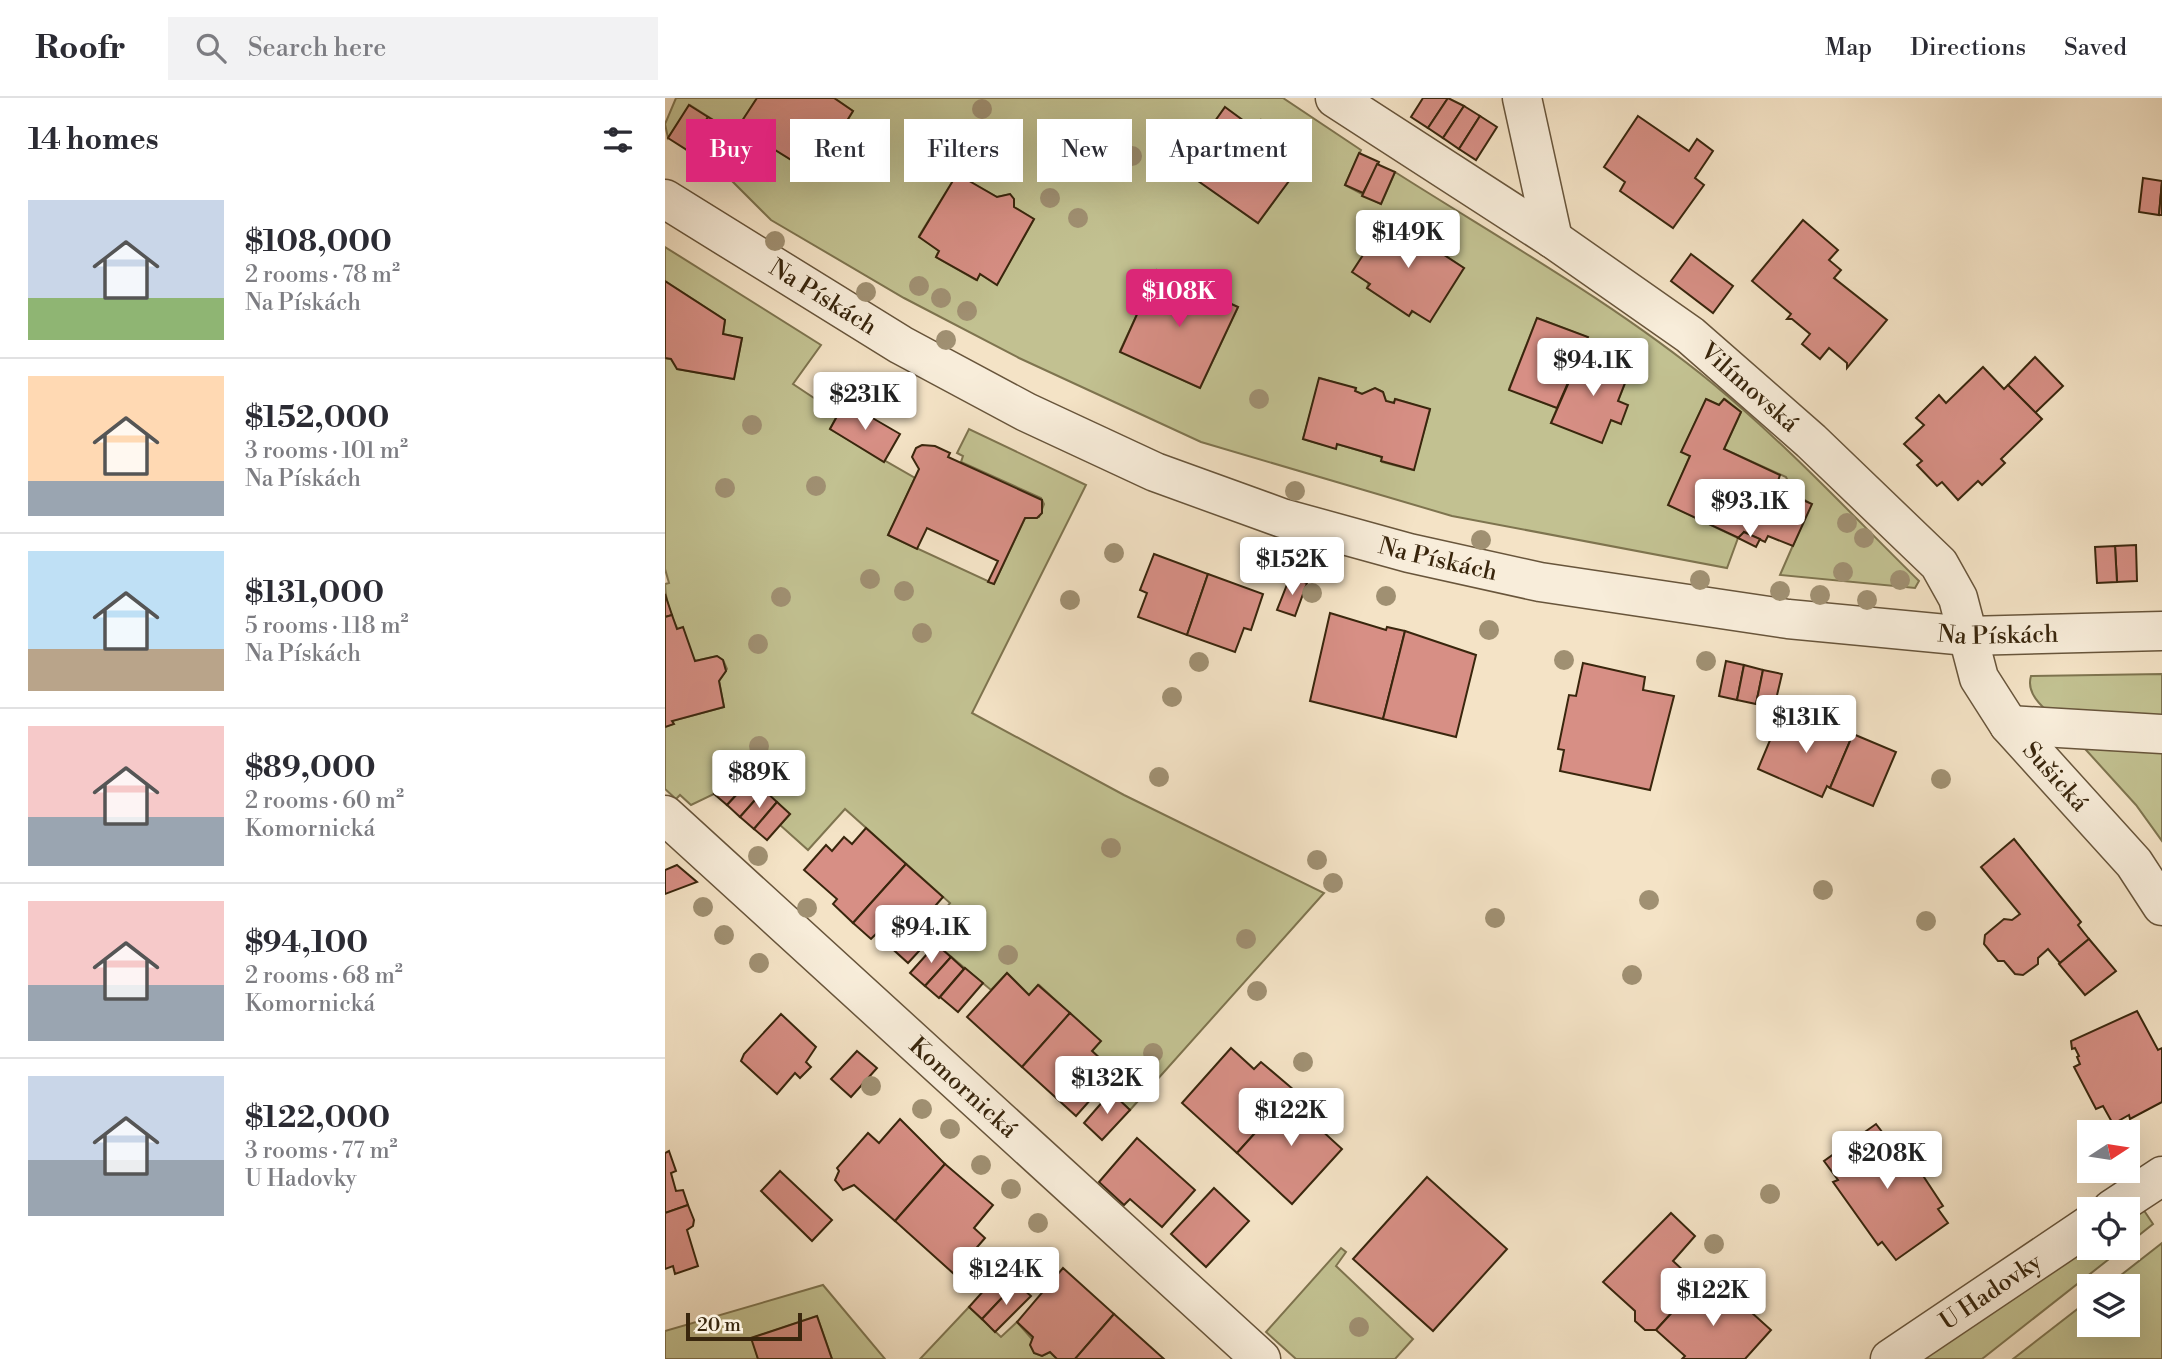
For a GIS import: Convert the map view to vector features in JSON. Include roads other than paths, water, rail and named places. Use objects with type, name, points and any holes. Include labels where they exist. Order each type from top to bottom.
[{"type":"street","name":"Vilímovská","points":[[1335,98],[1553,239],[1690,335],[1811,441],[1911,534],[1939,564],[1958,598],[1967,636]]},
{"type":"street","points":[[1522,98],[1553,239]]},
{"type":"street","name":"Na Pískách","points":[[665,200],[901,345],[1027,412],[1155,472],[1282,517],[1409,553],[1540,582],[1788,619],[1967,636],[2162,631]]},
{"type":"street","name":"Sušická","points":[[1967,636],[1979,678],[2009,725],[2134,863],[2162,906]]},
{"type":"street","points":[[2009,725],[2162,734]]},
{"type":"street","name":"Komornická","points":[[665,815],[1261,1359]]},
{"type":"street","points":[[2130,1197],[2162,1176]]},
{"type":"street","name":"U Hadovky","points":[[1890,1359],[2077,1233]]}]
